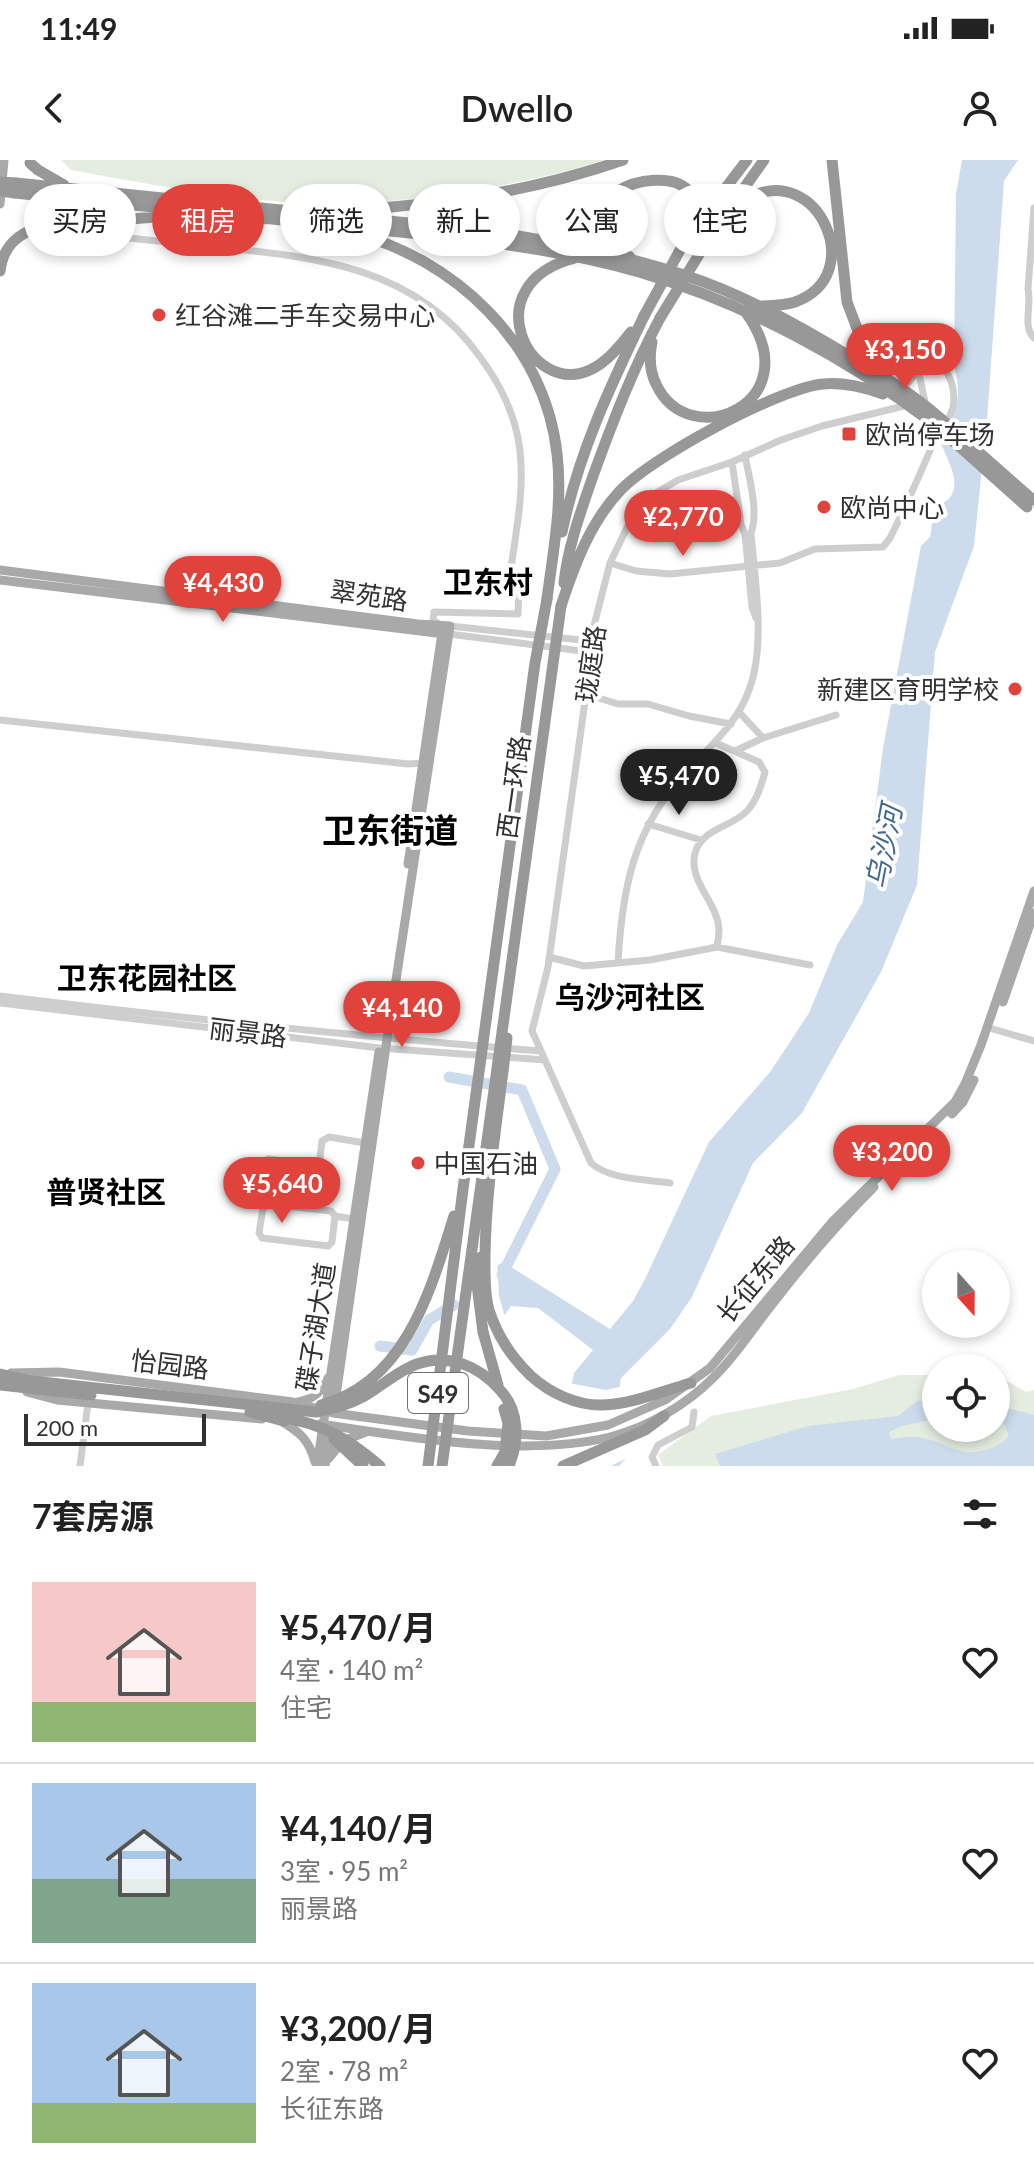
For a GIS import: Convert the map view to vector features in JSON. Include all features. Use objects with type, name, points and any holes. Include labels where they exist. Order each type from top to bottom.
[{"type":"highway","name":"西一环路","points":[[728,184],[747,160]]},
{"type":"highway","name":"西一环路","points":[[747,184],[764,160]]},
{"type":"highway","points":[[832,160],[843,275],[850,311],[867,348],[908,405],[937,421],[1032,506]]},
{"type":"highway","points":[[30,163],[63,184]]},
{"type":"highway","points":[[392,207],[485,196],[628,163]]},
{"type":"highway","points":[[628,163],[611,179],[603,192],[599,218],[608,240],[637,261]]},
{"type":"highway","points":[[659,166],[684,184]]},
{"type":"highway","points":[[0,182],[16,188],[152,205]]},
{"type":"highway","points":[[0,191],[24,188]]},
{"type":"highway","points":[[392,228],[577,258],[639,272],[751,310],[793,303],[812,292],[825,276],[832,251],[831,236],[816,209],[807,201],[776,192]]},
{"type":"highway","points":[[136,195],[280,213]]},
{"type":"highway","points":[[264,218],[280,219]]},
{"type":"highway","points":[[392,225],[555,241],[687,276],[926,405],[937,421]]},
{"type":"highway","points":[[0,271],[1,258],[7,248],[24,232]]},
{"type":"highway","points":[[392,245],[429,264],[483,304],[523,356],[551,421],[557,454],[557,520],[547,599]]},
{"type":"highway","name":"西一环路","points":[[428,1466],[535,663],[547,599],[566,511],[590,433],[644,316],[677,256]]},
{"type":"highway","name":"西一环路","points":[[442,1466],[566,561],[579,516],[635,365],[698,256]]},
{"type":"highway","points":[[577,258],[543,270],[532,280],[522,298],[518,322],[522,336],[530,352],[541,363],[553,370],[573,374],[588,371],[614,351],[644,316]]},
{"type":"highway","points":[[660,318],[649,358],[654,380],[672,406],[692,416],[718,416],[740,407],[757,391],[762,380],[764,344],[751,310]]},
{"type":"highway","points":[[561,606],[573,569],[604,511],[618,493],[651,465],[794,389],[841,384],[898,392]]},
{"type":"highway","points":[[497,1466],[505,1452],[508,1423],[483,1332],[477,1285],[511,1008],[512,951]]},
{"type":"highway","points":[[254,1410],[325,1404],[349,1395],[367,1383],[389,1361],[409,1334],[426,1300],[463,1189]]},
{"type":"highway","points":[[486,1222],[488,1308],[504,1344],[520,1366],[543,1387],[571,1400],[600,1405],[628,1402],[691,1383]]},
{"type":"highway","points":[[0,1386],[254,1410],[316,1412],[338,1408],[363,1398],[416,1365],[451,1360],[473,1367],[508,1398],[517,1430],[509,1466]]},
{"type":"highway","points":[[0,1374],[32,1381],[254,1410],[321,1426],[352,1442],[380,1466]]},
{"type":"highway","points":[[254,1410],[319,1431],[342,1444],[363,1466]]},
{"type":"highway","points":[[563,1466],[645,1430],[664,1416]]},
{"type":"main road","points":[[0,204],[4,160]]},
{"type":"main road","name":"翠苑路","points":[[0,570],[446,630]]},
{"type":"main road","name":"翠苑路","points":[[0,580],[446,630]]},
{"type":"main road","name":"碟子湖大道","points":[[329,1412],[340,1363],[423,763],[446,630]]},
{"type":"main road","name":"碟子湖大道","points":[[325,1466],[332,1371],[365,1143],[446,630]]},
{"type":"main road","name":"长征东路","points":[[329,1412],[546,1441],[608,1425],[665,1400],[691,1383],[710,1368],[833,1221],[955,1102],[981,1045],[1034,891]]},
{"type":"main road","name":"长征东路","points":[[328,1425],[468,1442],[611,1437],[664,1416],[692,1397],[716,1375],[819,1247],[871,1190],[963,1102],[993,1029],[1034,913]]},
{"type":"main road","points":[[340,1363],[343,1388],[350,1401],[371,1418]]},
{"type":"main road","points":[[293,1402],[315,1395],[332,1371]]},
{"type":"main road","name":"怡园路","points":[[0,1374],[59,1372],[293,1402],[329,1412]]},
{"type":"main road","name":"怡园路","points":[[0,1386],[57,1400],[328,1425]]},
{"type":"main road","points":[[281,1421],[307,1440],[316,1466]]},
{"type":"main road","name":"碟子湖大道","points":[[316,1466],[328,1425]]},
{"type":"main road","points":[[325,1466],[343,1441],[370,1431]]},
{"type":"street","points":[[1034,208],[1028,328],[1034,338]]},
{"type":"street","points":[[136,223],[169,219],[220,225],[253,224],[277,219]]},
{"type":"street","points":[[136,239],[282,255],[356,269],[413,293],[454,324],[490,370],[513,417],[520,449],[522,484],[509,584],[519,586],[518,614],[434,612],[433,620],[446,630]]},
{"type":"street","points":[[610,563],[636,571],[670,574],[780,563],[815,549],[876,549],[887,543],[954,403],[953,386],[944,368],[931,362],[918,369],[898,392]]},
{"type":"street","points":[[918,369],[926,405]]},
{"type":"street","name":"珑庭路","points":[[670,1183],[608,1173],[598,1170],[591,1163],[532,1031],[549,957],[586,694],[590,641],[610,563],[634,513],[656,493],[678,480],[822,426],[908,405]]},
{"type":"street","points":[[745,455],[754,523],[751,567]]},
{"type":"street","points":[[618,963],[622,905],[628,876],[648,824],[671,789],[731,724],[749,692],[756,668],[758,607],[732,462]]},
{"type":"street","name":"翠苑路","points":[[446,630],[590,641]]},
{"type":"street","name":"翠苑路","points":[[446,630],[589,652]]},
{"type":"street","points":[[586,694],[618,704],[648,704],[731,724]]},
{"type":"street","points":[[739,712],[763,738]]},
{"type":"street","points":[[735,751],[763,738],[836,715]]},
{"type":"street","points":[[0,720],[408,764],[423,763]]},
{"type":"street","points":[[716,743],[759,762],[764,768],[758,793],[742,816],[701,840],[695,853],[700,887],[712,906],[719,928],[717,947]]},
{"type":"street","points":[[648,824],[701,840]]},
{"type":"street","points":[[549,957],[584,966],[717,947],[810,965]]},
{"type":"street","name":"丽景路","points":[[0,996],[383,1044],[541,1051]]},
{"type":"street","name":"丽景路","points":[[0,1003],[545,1060]]},
{"type":"street","points":[[993,1029],[1034,1041]]},
{"type":"street","points":[[314,1209],[324,1138],[365,1143]]},
{"type":"street","points":[[268,1159],[319,1165]]},
{"type":"street","points":[[335,1216],[332,1242],[328,1246],[262,1238],[259,1233],[266,1205],[331,1211],[335,1216],[354,1219]]},
{"type":"street","points":[[80,1466],[88,1403]]},
{"type":"street","points":[[656,1466],[652,1457],[655,1449],[692,1427],[694,1412]]},
{"type":"shaded area","points":[[61,160],[603,160],[508,184],[408,184],[408,199],[392,201],[392,184],[280,184],[280,202],[264,200],[264,184],[152,184],[71,170]]},
{"type":"shaded area","points":[[899,1375],[922,1375],[922,1442],[1010,1442],[1010,1382],[1026,1392],[1034,1390],[1034,1466],[663,1466],[658,1455],[711,1416],[853,1389]]},
{"type":"water","name":"乌沙河","points":[[962,160],[1018,160],[1004,181],[987,420],[974,546],[935,652],[917,885],[881,972],[802,1113],[753,1163],[692,1297],[670,1329],[621,1378],[619,1393],[631,1453],[619,1466],[558,1466],[574,1373],[593,1350],[538,1308],[511,1306],[492,1333],[443,1300],[503,1262],[610,1329],[633,1301],[645,1279],[709,1142],[770,1072],[809,1013],[837,945],[863,902],[883,748],[921,546],[930,537],[935,506],[945,502],[954,488],[952,471],[941,444],[958,397],[954,366],[956,194]]},
{"type":"water","points":[[917,1401],[922,1401],[922,1422],[889,1432],[891,1439],[922,1438],[922,1442],[937,1442],[964,1452],[989,1449],[1002,1442],[1010,1442],[1010,1409],[1034,1415],[1034,1466],[720,1466],[715,1454],[808,1426],[898,1416]]},
{"type":"pier","points":[[497,1261],[499,1296],[506,1320],[492,1337],[439,1301]]},
{"type":"pier","points":[[568,1383],[606,1390],[624,1386],[635,1454],[611,1466],[554,1466]]},
{"type":"waterway","points":[[449,1077],[522,1090],[555,1169],[502,1275]]},
{"type":"waterway","points":[[380,1346],[412,1350],[429,1320],[454,1305]]},
{"type":"place","name":"红谷滩二手车交易中心","points":[[159,315]]},
{"type":"place","name":"欧尚停车场","points":[[849,434]]},
{"type":"place","name":"欧尚中心","points":[[824,507]]},
{"type":"place","name":"新建区育明学校","points":[[1015,689]]},
{"type":"place","name":"中国石油","points":[[418,1163]]},
{"type":"district","name":"卫东村","points":[[488,581]]},
{"type":"district","name":"卫东街道","points":[[390,829]]},
{"type":"district","name":"卫东花园社区","points":[[147,977]]},
{"type":"district","name":"乌沙河社区","points":[[630,996]]},
{"type":"district","name":"普贤社区","points":[[106,1191]]}]
